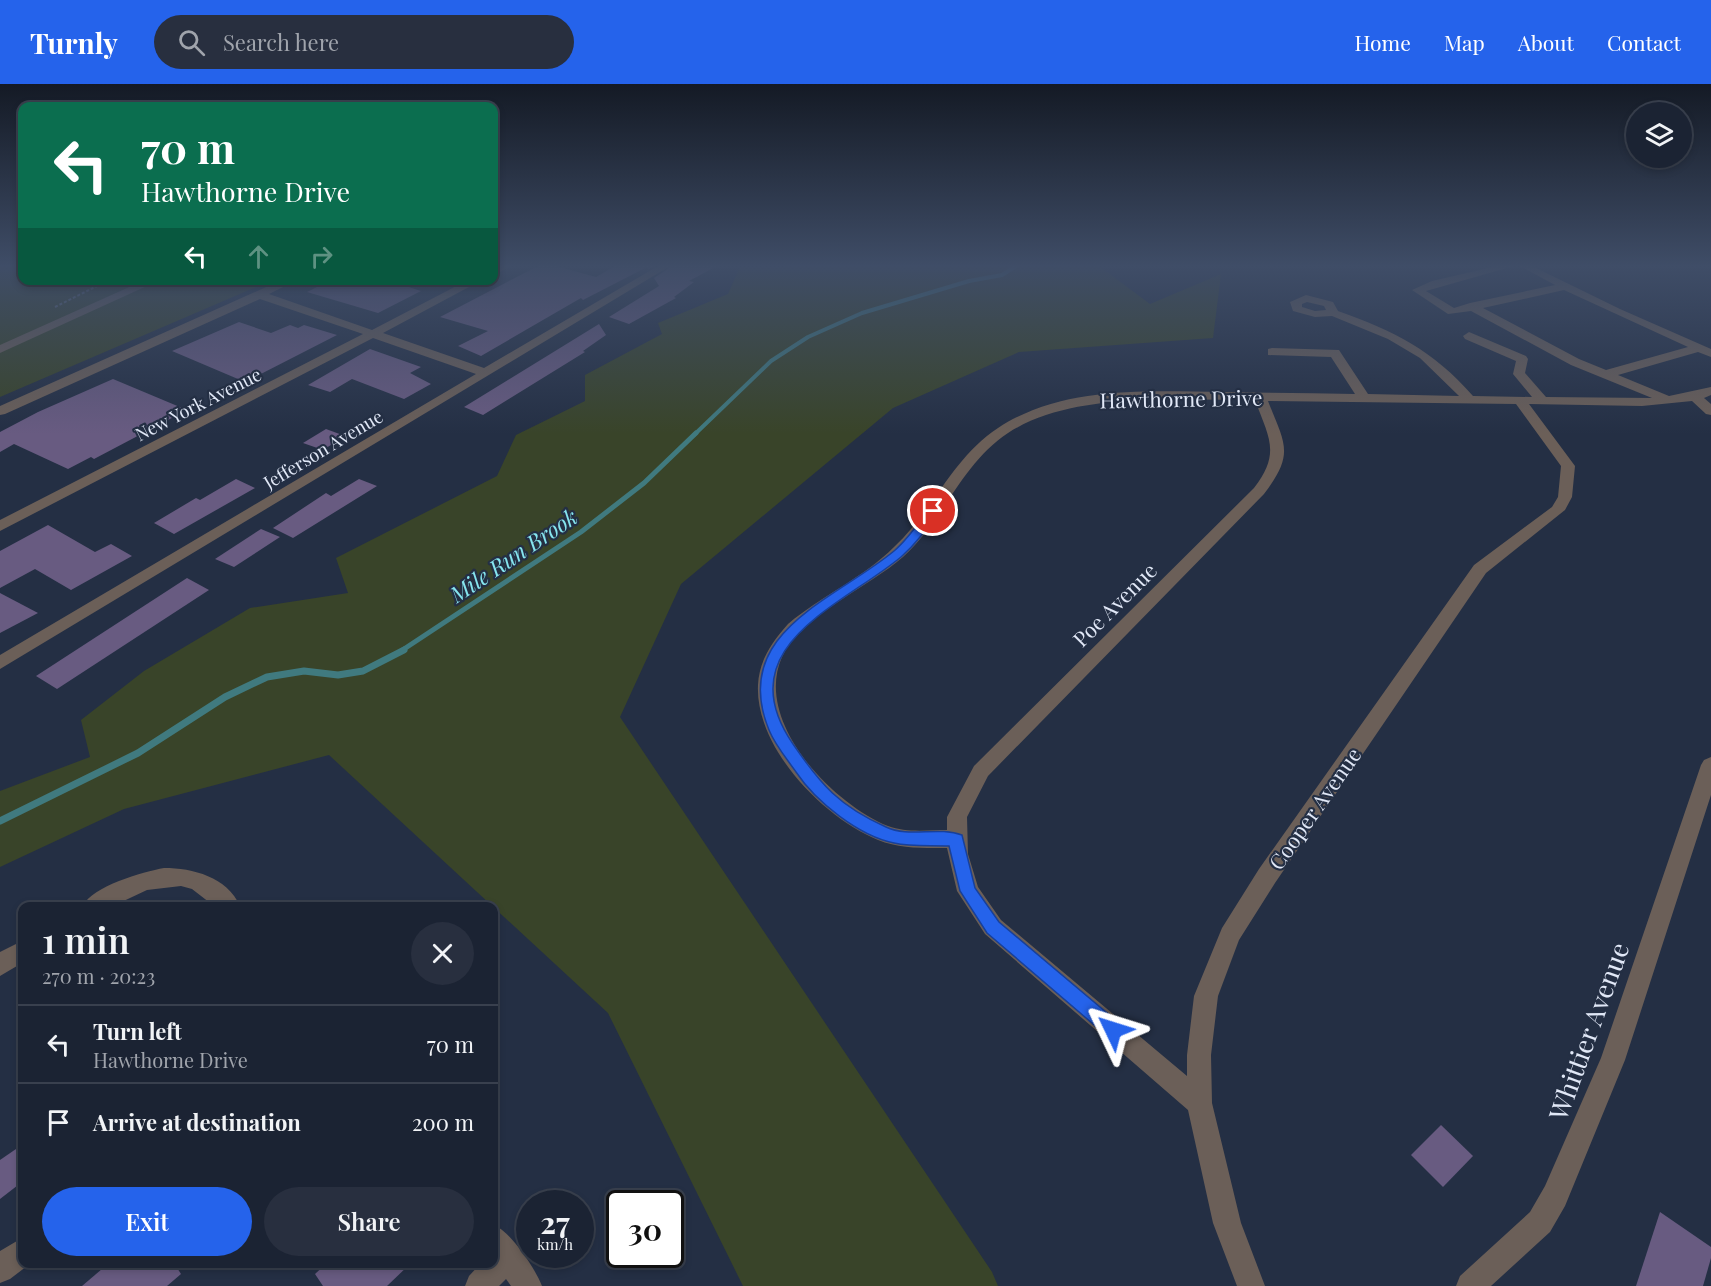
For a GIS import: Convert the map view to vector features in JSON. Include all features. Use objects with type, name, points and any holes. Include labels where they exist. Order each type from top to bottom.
[{"type":"street","points":[[0,348],[59,322]]},
{"type":"street","points":[[0,411],[199,322]]},
{"type":"street","points":[[339,322],[486,373]]},
{"type":"street","name":"New York Avenue","points":[[0,526],[396,322]]},
{"type":"street","name":"Jefferson Avenue","points":[[0,663],[571,322]]},
{"type":"street","points":[[1360,322],[1389,333],[1423,352],[1449,374],[1470,400]]},
{"type":"street","points":[[1501,322],[1604,375],[1671,401]]},
{"type":"street","points":[[1644,322],[1705,350]]},
{"type":"street","points":[[1469,336],[1522,359],[1519,374],[1543,401]]},
{"type":"street","points":[[1604,375],[1705,350]]},
{"type":"street","points":[[1272,352],[1335,353],[1364,398]]},
{"type":"street","name":"Hawthorne Drive","points":[[957,839],[895,837],[882,833],[833,804],[812,784],[776,731],[767,703],[772,659],[786,637],[802,621],[897,554],[921,530],[957,474],[987,441],[1006,428],[1043,411],[1083,400],[1143,395],[1671,401],[1711,392]]},
{"type":"street","name":"Poe Avenue","points":[[957,839],[957,817],[981,771],[1259,491],[1275,469],[1278,456],[1274,435],[1260,397]]},
{"type":"street","points":[[1696,397],[1711,411]]},
{"type":"street","name":"Cooper Avenue","points":[[1251,1286],[1227,1223],[1199,1103],[1199,1055],[1206,996],[1230,935],[1267,876],[1480,569],[1558,510],[1565,496],[1568,466],[1521,401]]},
{"type":"street","name":"Whittier Avenue","points":[[1470,1286],[1540,1222],[1555,1197],[1613,1060],[1708,781]]},
{"type":"street","points":[[957,839],[957,854],[968,891],[993,927],[1199,1103]]},
{"type":"street","points":[[100,902],[116,892],[140,882],[168,877],[199,880],[220,894],[226,902]]},
{"type":"street","points":[[0,965],[18,954]]},
{"type":"street","points":[[500,1248],[528,1286]]},
{"type":"street","points":[[0,1269],[18,1255]]},
{"type":"street","points":[[479,1286],[489,1268]]},
{"type":"green space","points":[[0,322],[174,322],[0,397]]},
{"type":"green space","points":[[1215,322],[1213,338],[1019,352],[893,408],[681,584],[620,717],[992,1272],[998,1286],[743,1286],[608,1013],[498,911],[498,902],[488,902],[329,755],[124,809],[0,867],[0,791],[90,757],[81,720],[144,671],[250,608],[348,593],[336,558],[497,476],[516,435],[585,401],[585,375],[662,334],[658,323]]},
{"type":"building","points":[[239,322],[271,333],[290,325],[298,328],[304,325],[337,335],[245,382],[172,351]]},
{"type":"building","points":[[457,322],[539,322],[481,356],[458,346],[488,331]]},
{"type":"building","points":[[599,324],[606,335],[583,351],[585,352],[483,415],[464,407]]},
{"type":"building","points":[[370,349],[421,367],[410,373],[431,384],[404,399],[352,379],[330,392],[308,385]]},
{"type":"building","points":[[113,379],[187,410],[94,459],[91,457],[68,469],[14,444],[0,452],[0,432],[38,412]]},
{"type":"building","points":[[326,429],[345,436],[323,450],[303,443]]},
{"type":"building","points":[[236,479],[255,488],[174,534],[154,523],[196,498],[200,500]]},
{"type":"building","points":[[359,479],[377,486],[293,538],[273,528],[326,493],[331,496]]},
{"type":"building","points":[[48,525],[95,552],[111,544],[132,556],[71,590],[35,569],[0,588],[0,551]]},
{"type":"building","points":[[261,529],[280,537],[234,567],[215,559]]},
{"type":"building","points":[[187,578],[209,590],[57,689],[36,676]]},
{"type":"building","points":[[0,593],[38,613],[0,633]]},
{"type":"building","points":[[1441,1125],[1473,1156],[1443,1187],[1411,1155]]},
{"type":"building","points":[[16,1149],[18,1185],[0,1199],[0,1160]]},
{"type":"building","points":[[1660,1212],[1711,1247],[1711,1258],[1703,1286],[1636,1286]]},
{"type":"building","points":[[103,1268],[177,1268],[181,1274],[167,1286],[82,1286]]},
{"type":"building","points":[[322,1268],[406,1268],[387,1286],[323,1286],[315,1274]]},
{"type":"waterway","name":"Mile Run Brook","points":[[694,435],[771,361],[808,337],[842,322]]},
{"type":"waterway","name":"Mile Run Brook","points":[[401,651],[581,532],[644,483],[696,433]]},
{"type":"waterway","name":"Mile Run Brook","points":[[0,821],[138,753],[225,697],[267,677],[304,671],[338,675],[363,671],[404,650]]},
{"type":"route","points":[[933,511],[921,530],[897,554],[802,621],[786,637],[772,659],[767,685],[767,703],[776,731],[812,784],[833,804],[882,833],[895,837],[957,839],[957,854],[968,891],[993,927],[1113,1030]]}]
